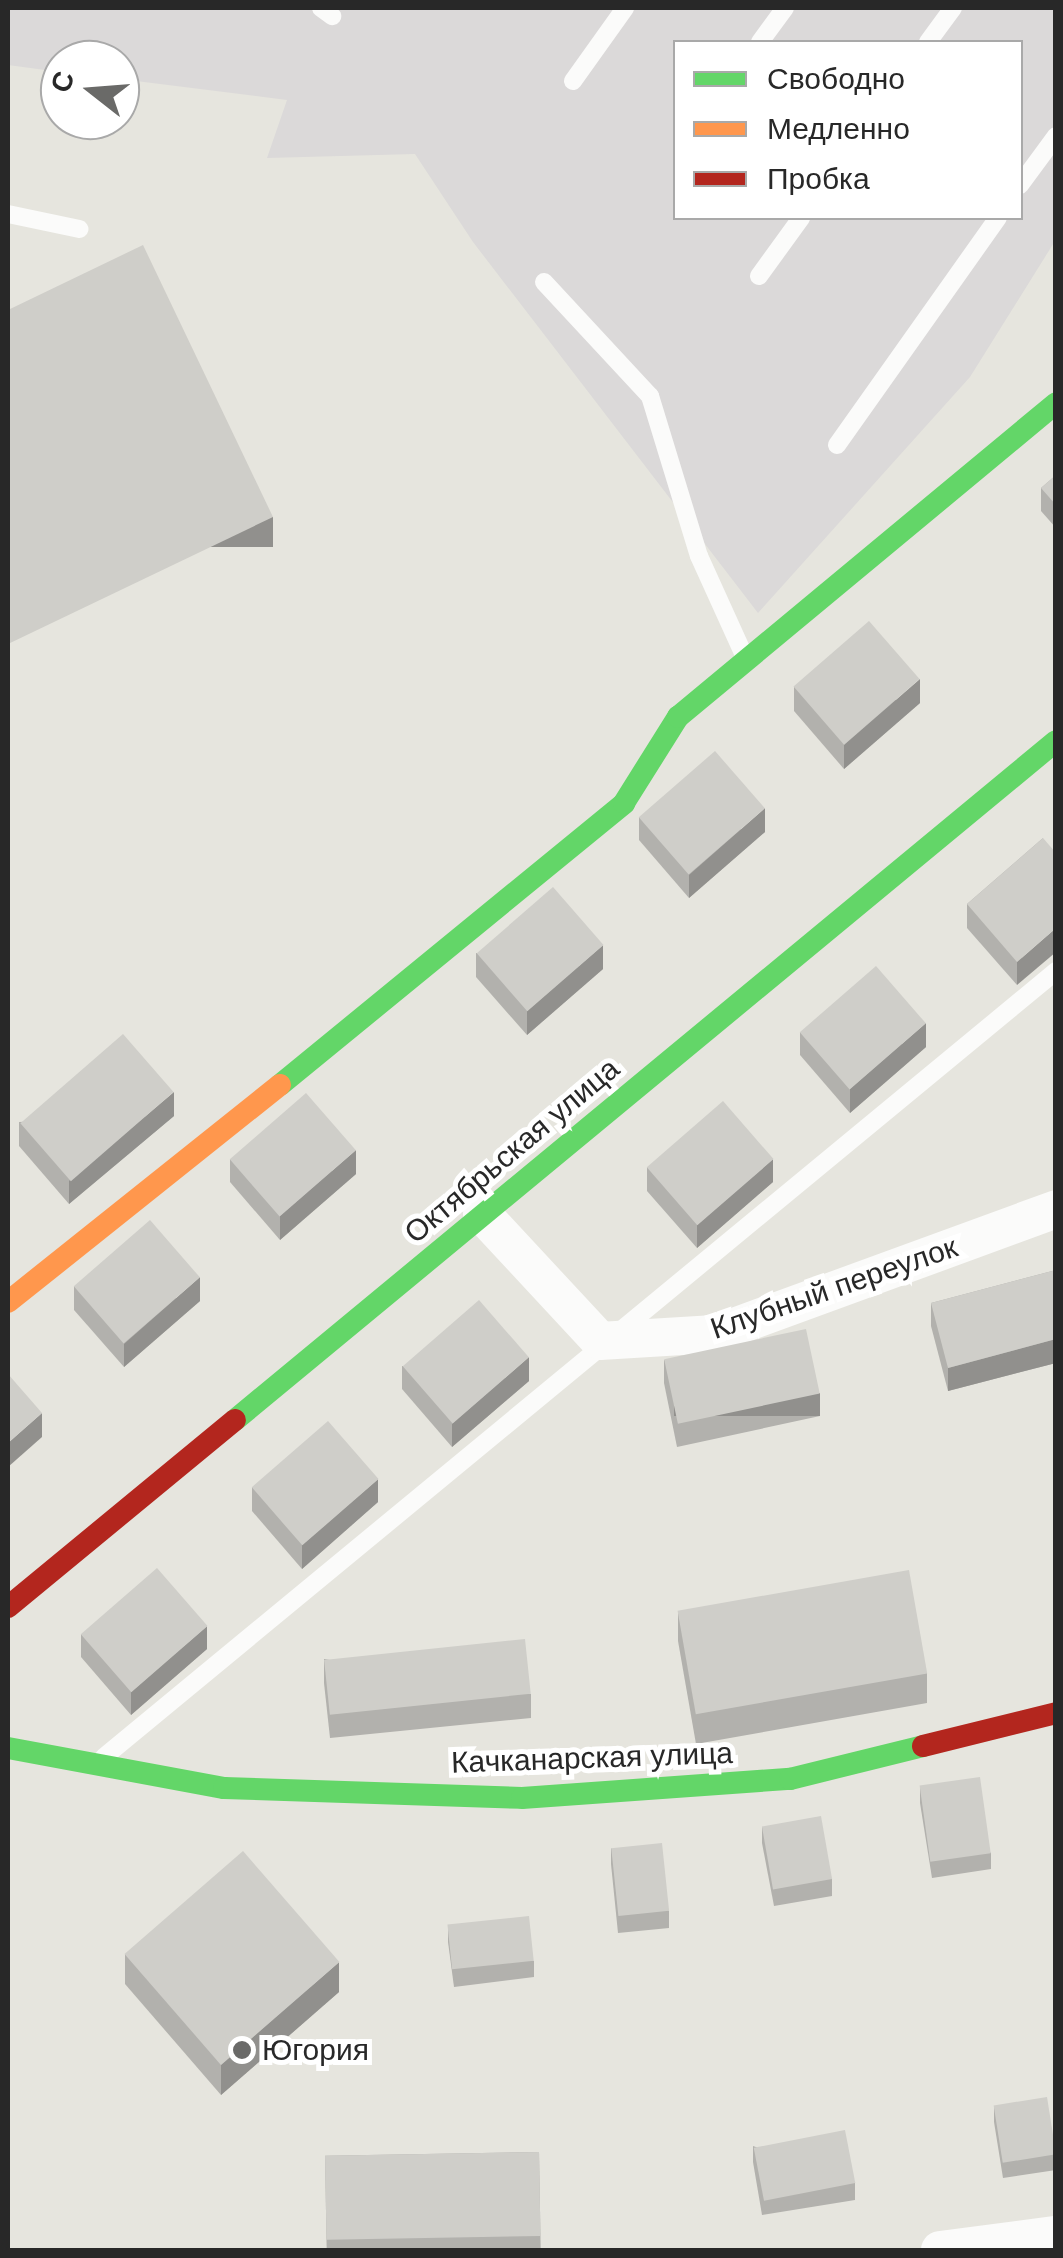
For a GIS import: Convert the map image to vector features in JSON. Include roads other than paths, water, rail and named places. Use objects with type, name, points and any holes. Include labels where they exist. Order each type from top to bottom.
[{"type":"street","points":[[8,1302],[464,938],[624,803],[678,717],[1056,403]]},
{"type":"street","name":"Октябрьская улица","points":[[8,1607],[1056,741]]},
{"type":"street","name":"Клубный переулок","points":[[600,1341],[715,1334],[1056,1209]]},
{"type":"street","points":[[482,1214],[600,1341]]},
{"type":"street","name":"Качканарская улица","points":[[8,1748],[224,1788],[522,1798],[790,1779],[1056,1714]]},
{"type":"street","points":[[940,2250],[1056,2235]]},
{"type":"lane","points":[[573,81],[625,8]]},
{"type":"lane","points":[[762,40],[786,8]]},
{"type":"lane","points":[[929,40],[953,8]]},
{"type":"lane","points":[[1023,181],[1056,136]]},
{"type":"lane","points":[[8,214],[80,230]]},
{"type":"lane","points":[[759,276],[800,220]]},
{"type":"lane","points":[[836,445],[997,220]]},
{"type":"lane","points":[[544,282],[650,396],[699,556],[746,660]]},
{"type":"lane","points":[[96,1764],[600,1341],[1056,971]]},
{"type":"place","name":"Югория","points":[[242,2050]]}]
